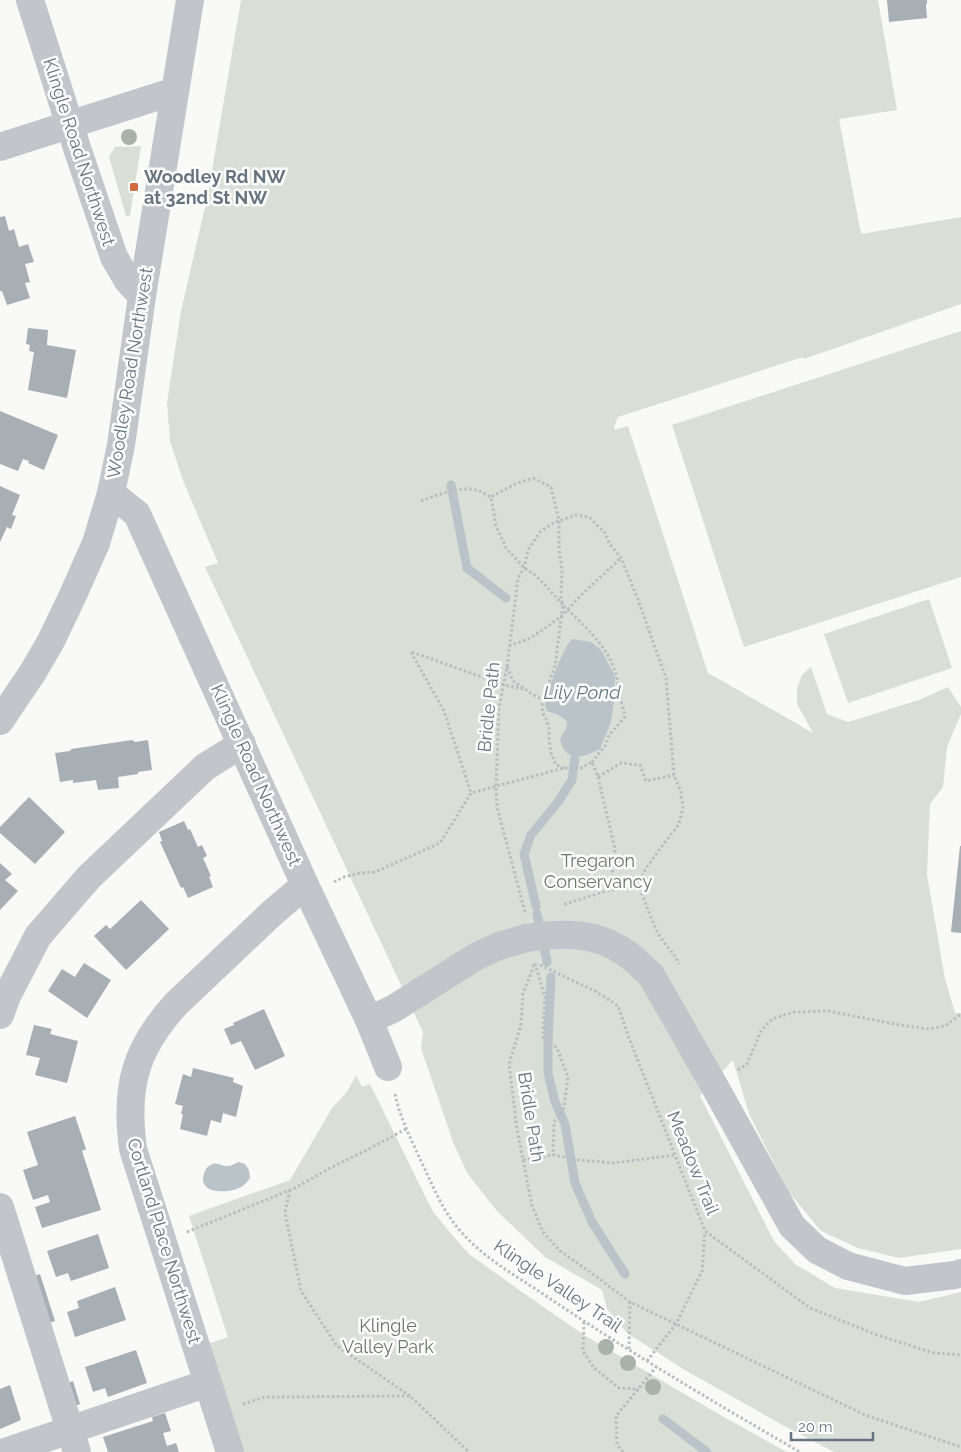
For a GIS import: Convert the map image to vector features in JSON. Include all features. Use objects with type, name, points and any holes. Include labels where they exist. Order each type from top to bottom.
[{"type":"street","name":"Klingle Road Northwest","points":[[30,0],[114,257],[128,281],[142,296]]},
{"type":"street","name":"Woodley Road Northwest","points":[[0,722],[51,641],[96,543],[111,492],[121,445],[142,296],[190,0]]},
{"type":"street","points":[[0,147],[175,91]]},
{"type":"street","name":"Klingle Road Northwest","points":[[111,492],[137,514],[369,1020],[388,1067]]},
{"type":"street","points":[[0,1015],[7,996],[38,936],[89,877],[205,767],[242,744]]},
{"type":"street","name":"Cortland Place Northwest","points":[[230,1452],[133,1149],[130,1123],[131,1088],[144,1049],[155,1028],[165,1016],[264,921],[306,885]]},
{"type":"street","points":[[369,1020],[393,1009],[477,956],[528,933],[576,934],[605,942],[627,954],[651,975],[716,1087],[792,1226],[817,1250],[848,1266],[905,1281],[961,1273]]},
{"type":"street","points":[[0,1207],[74,1441]]},
{"type":"street","points":[[5,1452],[74,1441],[208,1383]]},
{"type":"path","points":[[491,497],[515,484],[533,478],[551,487],[559,520],[559,548],[562,570],[561,598],[563,605],[556,666],[542,703],[543,713],[547,721],[551,753],[556,764],[566,768]]},
{"type":"path","points":[[421,501],[456,490],[476,490],[491,497]]},
{"type":"path","points":[[334,883],[344,877],[360,872],[375,872],[440,843],[471,792],[566,768],[581,768],[592,762],[605,746],[609,735],[625,717],[615,671],[607,654],[593,634],[540,579],[524,568],[506,548],[496,526],[491,497]]},
{"type":"path","name":"Bridle Path","points":[[621,558],[609,543],[605,533],[589,516],[575,515],[559,520],[540,532],[528,550],[524,568],[518,578],[507,667],[499,708],[497,807],[528,933],[521,1025],[510,1064],[518,1129],[532,1206],[543,1232],[560,1251],[630,1302],[865,1415],[961,1447]]},
{"type":"path","points":[[509,646],[531,638],[562,616],[579,597],[621,558],[666,678],[674,775],[681,792],[683,808],[680,824],[643,874],[640,888],[610,890],[558,906]]},
{"type":"path","points":[[471,792],[444,711],[411,652],[504,685],[523,689]]},
{"type":"path","points":[[507,667],[513,681],[543,700]]},
{"type":"path","points":[[592,762],[598,777],[615,848],[610,890]]},
{"type":"path","points":[[598,777],[621,763],[640,765],[646,781],[674,775]]},
{"type":"path","points":[[532,910],[528,933],[545,997],[543,1037],[557,1048],[568,1077],[564,1108],[554,1122],[553,1155]]},
{"type":"path","name":"Meadow Trail","points":[[528,933],[595,991],[618,1006],[705,1231],[810,1308],[877,1335],[934,1353],[961,1355]]},
{"type":"path","points":[[716,1087],[747,1064],[762,1031],[772,1019],[794,1012],[828,1011],[929,1029],[945,1026],[961,1014]]},
{"type":"path","name":"Klingle Valley Trail","points":[[388,1067],[406,1129],[439,1200],[465,1236],[502,1268],[584,1322],[800,1452]]},
{"type":"path","points":[[186,1232],[290,1190],[406,1129]]},
{"type":"path","points":[[523,1160],[553,1155],[579,1160],[614,1163],[675,1155]]},
{"type":"path","points":[[290,1190],[285,1212],[302,1291],[337,1346],[410,1396],[469,1452]]},
{"type":"path","points":[[647,1361],[676,1324],[702,1270],[705,1231]]},
{"type":"path","points":[[629,1349],[630,1302]]},
{"type":"path","points":[[584,1322],[583,1351],[594,1368],[619,1388],[639,1389]]},
{"type":"path","points":[[623,1452],[617,1444],[616,1416],[657,1366]]},
{"type":"path","points":[[243,1404],[265,1397],[410,1396]]},
{"type":"green space","name":"Tregaron Conservancy","points":[[241,0],[878,0],[897,110],[839,119],[861,234],[961,217],[961,304],[804,359],[803,357],[618,417],[614,427],[615,430],[628,426],[708,673],[813,733],[797,704],[797,688],[802,675],[811,667],[827,714],[848,722],[919,700],[948,687],[961,707],[961,714],[947,747],[943,787],[930,804],[927,875],[945,979],[955,1013],[961,1013],[961,1249],[899,1258],[858,1248],[821,1231],[788,1191],[749,1114],[733,1060],[700,1096],[774,1241],[795,1264],[835,1288],[919,1302],[961,1292],[961,1452],[834,1452],[683,1369],[627,1333],[607,1309],[602,1290],[545,1257],[497,1211],[467,1173],[453,1142],[421,1048],[423,1032],[205,567],[218,563],[182,478],[170,441],[167,403],[181,311],[208,194]]},
{"type":"green space","points":[[141,146],[130,216],[126,216],[109,157],[115,147]]},
{"type":"green space","points":[[961,331],[961,577],[744,647],[672,425]]},
{"type":"green space","points":[[929,599],[952,668],[848,703],[824,634]]},
{"type":"green space","name":"Klingle Valley Park","points":[[356,1075],[362,1087],[370,1084],[432,1210],[469,1254],[584,1335],[787,1452],[242,1452],[207,1344],[228,1337],[189,1216],[290,1180],[332,1108],[347,1092]]},
{"type":"water","name":"Lily Pond","points":[[572,639],[591,642],[601,650],[615,676],[611,722],[600,749],[578,757],[565,751],[560,740],[566,729],[566,722],[561,717],[547,711],[545,705],[560,660]]},
{"type":"water","points":[[239,1162],[245,1164],[249,1170],[250,1178],[239,1188],[220,1191],[208,1188],[204,1184],[205,1171],[209,1166],[219,1164],[229,1166]]},
{"type":"building","points":[[887,0],[927,0],[927,18],[889,22]]},
{"type":"building","points":[[5,216],[9,231],[14,229],[19,247],[28,244],[34,262],[25,264],[30,282],[25,283],[30,298],[7,305],[2,291],[0,291],[0,217]]},
{"type":"building","points":[[28,328],[48,330],[47,345],[76,350],[67,398],[28,390],[34,352],[29,351],[30,345],[26,344]]},
{"type":"building","points":[[0,411],[58,435],[44,470],[23,459],[18,471],[0,464]]},
{"type":"building","points":[[0,486],[20,495],[12,515],[16,516],[11,529],[7,527],[0,542]]},
{"type":"building","points":[[132,740],[135,742],[148,740],[152,770],[118,777],[119,788],[98,790],[96,780],[73,783],[73,780],[60,782],[55,753]]},
{"type":"building","points":[[29,797],[65,832],[35,864],[0,833],[0,827]]},
{"type":"building","points":[[184,821],[198,847],[202,845],[207,856],[203,858],[211,876],[209,877],[213,887],[188,898],[183,887],[181,888],[160,842],[162,841],[159,832]]},
{"type":"building","points":[[961,846],[961,933],[951,932]]},
{"type":"building","points":[[0,863],[12,874],[5,880],[18,891],[0,910]]},
{"type":"building","points":[[141,900],[169,929],[126,970],[94,936],[106,925],[110,929]]},
{"type":"building","points":[[84,963],[111,980],[87,1018],[48,991],[62,969],[75,977]]},
{"type":"building","points":[[264,1009],[285,1056],[255,1070],[241,1041],[231,1045],[224,1029]]},
{"type":"building","points":[[34,1025],[52,1029],[50,1034],[78,1041],[67,1083],[35,1075],[40,1058],[26,1055]]},
{"type":"building","points":[[193,1068],[234,1078],[233,1082],[243,1086],[236,1117],[223,1113],[221,1123],[211,1120],[207,1136],[180,1129],[183,1106],[175,1104],[183,1074],[191,1077]]},
{"type":"building","points":[[75,1116],[86,1149],[82,1151],[101,1210],[42,1228],[35,1207],[50,1202],[48,1195],[33,1200],[23,1170],[38,1165],[27,1132]]},
{"type":"building","points":[[98,1234],[109,1268],[71,1281],[68,1273],[56,1277],[47,1251]]},
{"type":"building","points":[[40,1274],[55,1321],[43,1325],[28,1278]]},
{"type":"building","points":[[115,1287],[126,1320],[75,1337],[67,1312],[79,1308],[77,1301]]},
{"type":"building","points":[[136,1350],[147,1383],[108,1397],[105,1388],[93,1392],[85,1367]]},
{"type":"building","points":[[73,1381],[80,1404],[67,1409],[59,1386]]},
{"type":"building","points":[[10,1385],[21,1420],[0,1429],[0,1389]]},
{"type":"building","points":[[165,1413],[171,1431],[163,1433],[167,1446],[176,1443],[179,1452],[108,1452],[103,1437],[153,1421],[152,1417]]},
{"type":"waterway","points":[[451,485],[467,568],[506,598]]},
{"type":"waterway","points":[[536,906],[524,854],[531,835],[558,802],[572,780],[575,757]]},
{"type":"waterway","points":[[537,914],[547,962]]},
{"type":"waterway","points":[[551,977],[548,1073],[555,1102],[565,1124],[575,1183],[592,1222],[625,1274]]},
{"type":"waterway","points":[[663,1419],[707,1452]]},
{"type":"place","name":"Woodley Rd NW at 32nd St NW","points":[[134,187]]}]
